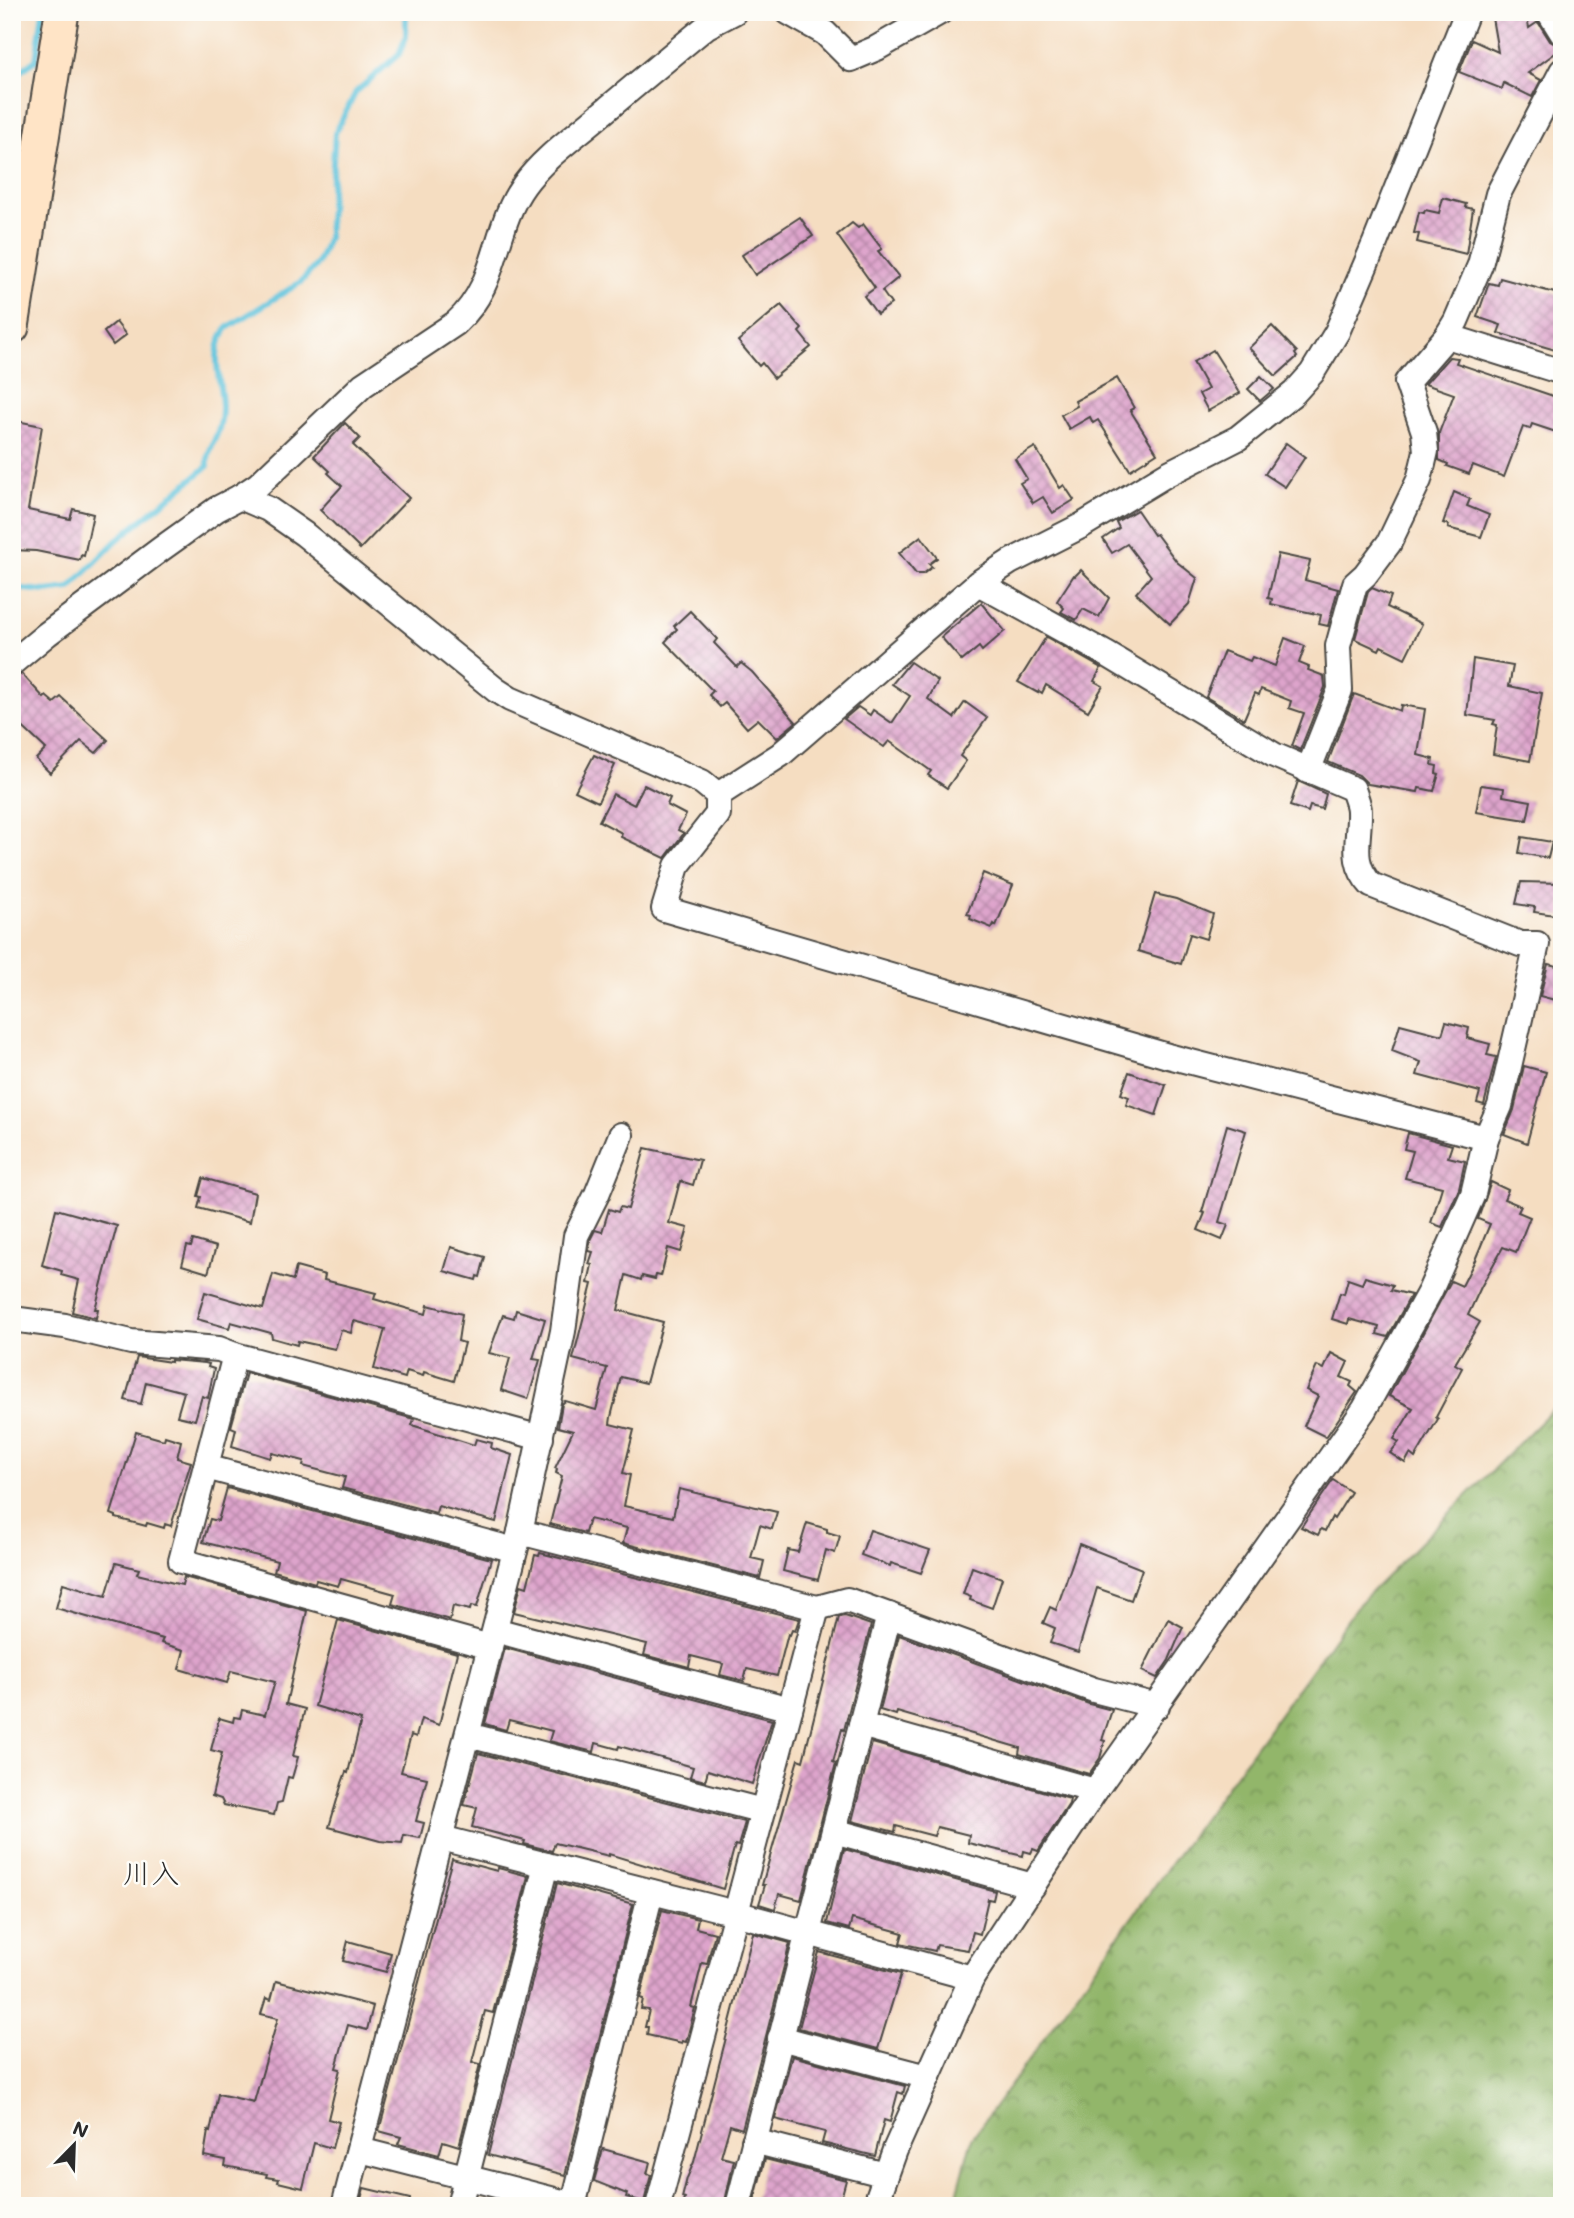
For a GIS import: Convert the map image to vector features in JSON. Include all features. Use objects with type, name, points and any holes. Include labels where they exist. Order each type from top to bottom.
[{"type":"main road","points":[[12,327],[62,12]]},
{"type":"street","points":[[12,663],[161,549],[217,509],[258,485],[363,385],[441,335],[468,312],[488,278],[510,210],[524,186],[547,158],[706,26],[734,12]]},
{"type":"street","points":[[788,12],[825,33],[851,60],[887,43],[940,12]]},
{"type":"street","points":[[718,796],[780,755],[978,583],[1010,562],[1082,526],[1167,474],[1238,438],[1294,393],[1312,373],[1337,332],[1376,243],[1467,12]]},
{"type":"street","points":[[1549,12],[1562,33]]},
{"type":"street","points":[[1308,771],[1340,690],[1338,646],[1355,584],[1366,575],[1388,543],[1419,480],[1426,451],[1424,432],[1407,382],[1447,336],[1480,265],[1498,194],[1562,71]]},
{"type":"street","points":[[1447,336],[1562,372]]},
{"type":"street","points":[[240,497],[268,509],[304,534],[510,699],[702,782],[718,796],[718,814],[677,866],[664,909],[1168,1056],[1486,1139]]},
{"type":"street","points":[[874,2206],[972,1978],[1095,1791],[1364,1410],[1430,1291],[1473,1194],[1486,1139],[1507,1081],[1537,944],[1520,944],[1371,885],[1361,874],[1357,855],[1359,808],[1353,789],[1274,755],[1108,655],[978,583]]},
{"type":"street","points":[[344,2206],[518,1541],[564,1331],[576,1236],[621,1135]]},
{"type":"street","points":[[12,1319],[65,1326],[131,1342],[219,1349],[541,1438]]},
{"type":"street","points":[[235,1355],[181,1561],[493,1639],[790,1709]]},
{"type":"street","points":[[206,1467],[817,1608],[847,1600],[1094,1690],[1157,1706]]},
{"type":"street","points":[[658,2206],[817,1608]]},
{"type":"street","points":[[738,2206],[889,1615]]},
{"type":"street","points":[[861,1725],[1095,1791]]},
{"type":"street","points":[[468,1735],[763,1811]]},
{"type":"street","points":[[834,1831],[1033,1886]]},
{"type":"street","points":[[441,1838],[735,1913],[972,1978]]},
{"type":"street","points":[[459,2206],[547,1865]]},
{"type":"street","points":[[360,2150],[574,2205],[651,1892]]},
{"type":"street","points":[[780,2038],[928,2077]]},
{"type":"street","points":[[754,2141],[886,2175]]},
{"type":"green space","points":[[1562,1400],[1562,2206],[954,2206],[972,2138],[1359,1604]]},
{"type":"building","points":[[1491,12],[1526,12],[1529,28],[1538,22],[1550,41],[1562,48],[1528,73],[1541,80],[1532,97],[1504,83],[1502,89],[1459,72],[1472,40],[1498,52]]},
{"type":"building","points":[[1443,198],[1466,204],[1465,207],[1473,209],[1466,254],[1417,242],[1419,234],[1414,233],[1419,212],[1424,213],[1425,210],[1439,213]]},
{"type":"building","points":[[800,217],[813,236],[755,275],[742,255]]},
{"type":"building","points":[[852,223],[858,228],[863,224],[882,249],[878,251],[899,277],[882,291],[891,304],[877,314],[864,296],[875,288],[837,235]]},
{"type":"building","points":[[1500,278],[1562,295],[1562,352],[1498,333],[1501,325],[1477,317],[1489,283],[1498,285]]},
{"type":"building","points":[[781,305],[802,329],[799,332],[811,347],[774,378],[762,363],[759,366],[738,341]]},
{"type":"building","points":[[116,322],[126,335],[113,345],[104,332]]},
{"type":"building","points":[[1272,326],[1297,352],[1297,357],[1276,376],[1249,348]]},
{"type":"building","points":[[1213,350],[1240,393],[1208,411],[1199,394],[1208,389],[1193,362]]},
{"type":"building","points":[[1449,357],[1458,358],[1456,363],[1562,399],[1562,434],[1532,424],[1530,429],[1523,427],[1504,477],[1473,465],[1469,474],[1447,466],[1448,464],[1439,460],[1439,433],[1454,394],[1425,384]]},
{"type":"building","points":[[1261,376],[1274,389],[1260,401],[1248,389]]},
{"type":"building","points":[[1117,378],[1134,408],[1130,410],[1157,453],[1130,470],[1098,420],[1093,423],[1090,417],[1069,429],[1061,415],[1077,406],[1075,401]]},
{"type":"building","points":[[12,420],[42,426],[28,510],[70,519],[73,509],[93,514],[84,556],[81,555],[80,560],[36,551],[12,550]]},
{"type":"building","points":[[345,423],[360,438],[353,445],[409,498],[360,549],[320,510],[342,486],[314,456]]},
{"type":"building","points":[[1286,443],[1305,457],[1285,487],[1265,474]]},
{"type":"building","points":[[1035,447],[1060,488],[1064,485],[1074,500],[1053,513],[1043,497],[1033,503],[1020,483],[1027,479],[1015,459]]},
{"type":"building","points":[[1454,492],[1470,499],[1467,506],[1489,515],[1481,537],[1448,528],[1449,525],[1443,523]]},
{"type":"building","points":[[1137,510],[1177,562],[1197,578],[1189,604],[1170,624],[1136,593],[1151,576],[1127,544],[1112,553],[1103,539],[1119,528],[1116,522]]},
{"type":"building","points":[[921,536],[937,558],[929,564],[932,567],[923,574],[916,574],[899,553]]},
{"type":"building","points":[[1278,554],[1310,561],[1305,580],[1338,589],[1328,626],[1319,624],[1321,615],[1271,604],[1272,599],[1268,598]]},
{"type":"building","points":[[1081,570],[1109,598],[1099,617],[1083,609],[1076,620],[1061,612],[1064,608],[1057,601],[1074,575]]},
{"type":"building","points":[[1372,588],[1391,596],[1387,607],[1422,624],[1405,658],[1381,646],[1379,650],[1355,639],[1368,592]]},
{"type":"building","points":[[981,603],[1005,631],[982,651],[979,647],[962,661],[941,637]]},
{"type":"building","points":[[690,611],[717,639],[714,643],[737,667],[741,663],[752,672],[796,722],[777,738],[758,719],[747,728],[725,703],[720,707],[709,695],[713,691],[665,642],[677,629],[674,626]]},
{"type":"building","points":[[1046,637],[1101,668],[1094,681],[1103,686],[1088,711],[1046,685],[1042,693],[1038,693],[1018,682]]},
{"type":"building","points":[[1285,638],[1305,646],[1299,663],[1324,676],[1325,687],[1300,750],[1292,746],[1304,713],[1289,708],[1291,701],[1261,689],[1259,695],[1255,693],[1244,719],[1206,697],[1224,651],[1250,661],[1252,657],[1275,666]]},
{"type":"building","points":[[1473,659],[1513,666],[1509,686],[1542,693],[1530,761],[1493,754],[1497,725],[1493,724],[1495,720],[1467,715]]},
{"type":"building","points":[[910,662],[938,681],[928,699],[954,718],[965,702],[987,718],[960,756],[966,761],[947,788],[928,775],[931,771],[889,741],[884,747],[844,719],[858,707],[870,715],[873,710],[892,723],[910,696],[892,684]]},
{"type":"building","points":[[22,674],[44,698],[46,696],[54,703],[61,697],[108,740],[96,753],[81,741],[50,773],[36,759],[46,749],[12,717],[12,678]]},
{"type":"building","points":[[1354,694],[1400,711],[1401,705],[1425,709],[1418,755],[1433,759],[1432,765],[1437,766],[1436,773],[1439,774],[1434,791],[1419,788],[1418,792],[1368,784],[1359,775],[1328,762]]},
{"type":"building","points":[[594,755],[615,765],[598,802],[575,791]]},
{"type":"building","points":[[1298,781],[1326,794],[1322,809],[1310,806],[1308,812],[1290,806]]},
{"type":"building","points":[[644,785],[670,798],[667,805],[686,815],[678,830],[684,833],[665,858],[621,837],[622,833],[599,821],[613,794],[634,805]]},
{"type":"building","points":[[1481,785],[1504,788],[1503,796],[1531,801],[1527,820],[1476,812]]},
{"type":"building","points":[[1522,837],[1552,842],[1548,858],[1519,853]]},
{"type":"building","points":[[983,873],[1013,885],[996,926],[994,924],[992,928],[970,919],[971,915],[967,914]]},
{"type":"building","points":[[1521,882],[1562,883],[1562,916],[1534,912],[1535,907],[1516,904]]},
{"type":"building","points":[[1155,894],[1176,899],[1213,914],[1206,939],[1190,934],[1181,964],[1138,951]]},
{"type":"building","points":[[1548,964],[1562,967],[1562,1002],[1540,996]]},
{"type":"building","points":[[1446,1022],[1469,1028],[1467,1038],[1490,1044],[1487,1055],[1496,1057],[1484,1105],[1477,1103],[1480,1092],[1417,1075],[1421,1062],[1392,1051],[1400,1024],[1442,1035]]},
{"type":"building","points":[[1524,1066],[1546,1072],[1527,1143],[1504,1134],[1514,1110]]},
{"type":"building","points":[[1129,1072],[1166,1085],[1156,1115],[1126,1105],[1129,1097],[1121,1094]]},
{"type":"building","points":[[1227,1125],[1246,1131],[1219,1222],[1228,1225],[1222,1240],[1198,1230],[1205,1213],[1202,1212]]},
{"type":"building","points":[[1408,1133],[1452,1145],[1448,1157],[1465,1161],[1459,1189],[1442,1227],[1431,1223],[1442,1187],[1405,1178],[1413,1151],[1404,1149]]},
{"type":"building","points":[[645,1148],[700,1160],[693,1185],[680,1181],[669,1223],[688,1228],[681,1252],[668,1248],[661,1276],[656,1275],[655,1279],[642,1276],[641,1280],[626,1275],[618,1310],[663,1322],[646,1383],[621,1377],[611,1417],[610,1424],[634,1430],[623,1473],[630,1475],[624,1506],[673,1517],[679,1489],[777,1512],[772,1529],[760,1525],[751,1558],[764,1561],[760,1578],[623,1543],[627,1528],[589,1519],[585,1533],[550,1524],[562,1476],[556,1473],[555,1468],[573,1431],[558,1427],[562,1404],[565,1401],[596,1410],[607,1368],[573,1359],[592,1284],[588,1283],[593,1252],[589,1251],[590,1240],[595,1230],[602,1232],[609,1209],[618,1212],[620,1207],[628,1209]]},
{"type":"building","points":[[203,1178],[255,1193],[250,1222],[198,1208]]},
{"type":"building","points":[[1491,1182],[1508,1190],[1504,1199],[1521,1206],[1518,1212],[1530,1217],[1516,1252],[1503,1247],[1481,1287],[1468,1315],[1480,1322],[1455,1364],[1462,1368],[1436,1417],[1438,1419],[1415,1458],[1410,1454],[1405,1463],[1390,1453],[1399,1442],[1394,1439],[1413,1408],[1389,1396],[1451,1281],[1462,1286],[1475,1260],[1490,1224],[1478,1219]]},
{"type":"building","points":[[56,1209],[117,1226],[95,1309],[98,1309],[96,1318],[72,1312],[79,1280],[61,1275],[62,1271],[42,1265]]},
{"type":"building","points":[[193,1240],[216,1247],[208,1273],[182,1265],[187,1246],[191,1247]]},
{"type":"building","points":[[451,1247],[485,1257],[480,1277],[477,1276],[476,1280],[444,1271]]},
{"type":"building","points":[[296,1267],[325,1275],[324,1280],[376,1293],[374,1299],[426,1314],[428,1305],[462,1314],[458,1341],[464,1343],[454,1381],[424,1372],[423,1376],[407,1371],[405,1378],[374,1369],[385,1329],[354,1321],[351,1333],[341,1330],[335,1349],[298,1341],[297,1345],[272,1338],[271,1333],[231,1322],[229,1328],[197,1319],[205,1292],[263,1309],[273,1274],[293,1280]]},
{"type":"building","points":[[1365,1277],[1393,1285],[1391,1290],[1411,1295],[1388,1337],[1377,1334],[1379,1327],[1349,1319],[1348,1324],[1332,1319],[1340,1293],[1344,1294],[1348,1279],[1362,1284]]},
{"type":"building","points":[[516,1310],[545,1319],[533,1359],[540,1360],[528,1399],[501,1390],[510,1358],[489,1353],[503,1315],[514,1318]]},
{"type":"building","points":[[1331,1353],[1348,1362],[1341,1377],[1352,1382],[1350,1386],[1357,1392],[1326,1437],[1304,1426],[1318,1396],[1306,1390],[1317,1366],[1324,1369]]},
{"type":"building","points":[[137,1357],[205,1363],[214,1369],[208,1398],[202,1396],[195,1420],[177,1416],[184,1392],[146,1382],[141,1404],[125,1400]]},
{"type":"building","points":[[246,1373],[414,1419],[412,1425],[474,1445],[476,1439],[492,1443],[491,1448],[512,1455],[496,1522],[438,1506],[436,1513],[342,1488],[345,1477],[303,1466],[304,1461],[272,1453],[270,1458],[232,1446],[236,1429],[231,1427]]},
{"type":"building","points":[[136,1432],[164,1440],[165,1436],[181,1441],[177,1458],[191,1462],[171,1526],[165,1524],[164,1528],[147,1523],[146,1526],[116,1518],[111,1514]]},
{"type":"building","points":[[1333,1480],[1351,1492],[1325,1531],[1321,1529],[1318,1535],[1301,1527]]},
{"type":"building","points":[[227,1488],[491,1559],[477,1607],[471,1606],[470,1610],[453,1606],[450,1620],[392,1604],[395,1594],[341,1579],[338,1586],[316,1580],[315,1583],[274,1571],[277,1561],[203,1542],[210,1519],[218,1521]]},
{"type":"building","points":[[807,1523],[840,1536],[835,1553],[826,1550],[818,1580],[783,1571],[788,1550],[798,1552]]},
{"type":"building","points":[[870,1530],[930,1550],[921,1573],[891,1563],[890,1566],[861,1555]]},
{"type":"building","points":[[1079,1544],[1142,1569],[1131,1600],[1097,1588],[1078,1652],[1050,1643],[1055,1628],[1043,1623],[1050,1607],[1056,1610]]},
{"type":"building","points":[[540,1553],[799,1619],[795,1631],[792,1630],[790,1635],[788,1634],[777,1676],[747,1669],[744,1681],[720,1675],[723,1664],[691,1656],[689,1667],[644,1655],[647,1644],[514,1612],[521,1585],[527,1587],[535,1555],[539,1556]]},
{"type":"building","points":[[116,1563],[139,1569],[137,1574],[182,1585],[184,1577],[307,1611],[286,1704],[305,1709],[293,1756],[298,1757],[292,1778],[288,1777],[282,1802],[277,1803],[274,1815],[224,1805],[221,1799],[212,1796],[222,1753],[211,1750],[219,1718],[233,1722],[234,1717],[240,1718],[242,1710],[265,1715],[275,1682],[231,1671],[227,1683],[179,1669],[184,1650],[161,1643],[163,1639],[56,1608],[63,1583],[106,1596]]},
{"type":"building","points":[[972,1567],[1002,1578],[992,1608],[970,1600],[971,1597],[963,1594]]},
{"type":"building","points":[[845,1616],[871,1625],[833,1762],[836,1763],[801,1900],[779,1894],[775,1909],[759,1904],[765,1885],[762,1885],[798,1759],[803,1761],[839,1617]]},
{"type":"building","points":[[1168,1619],[1183,1627],[1169,1660],[1157,1678],[1142,1671]]},
{"type":"building","points":[[338,1620],[457,1653],[439,1725],[421,1719],[416,1737],[411,1735],[401,1772],[427,1778],[416,1821],[424,1823],[420,1838],[404,1835],[402,1843],[380,1841],[329,1827],[342,1783],[346,1772],[348,1773],[361,1720],[315,1706]]},
{"type":"building","points":[[899,1635],[1112,1710],[1102,1740],[1105,1741],[1100,1758],[1089,1774],[1019,1754],[1020,1748],[897,1712],[896,1715],[880,1710]]},
{"type":"building","points":[[505,1648],[772,1720],[752,1784],[708,1770],[705,1781],[690,1777],[693,1767],[619,1746],[618,1749],[596,1743],[594,1752],[549,1741],[552,1731],[509,1720],[506,1730],[485,1724]]},
{"type":"building","points":[[872,1743],[1070,1799],[1069,1804],[1038,1851],[1024,1851],[1023,1856],[968,1843],[969,1835],[937,1827],[934,1836],[896,1826],[895,1832],[852,1821]]},
{"type":"building","points":[[478,1753],[745,1822],[738,1846],[735,1845],[723,1889],[609,1854],[555,1843],[552,1851],[472,1827],[477,1808],[464,1805]]},
{"type":"building","points":[[844,1849],[995,1891],[993,1900],[988,1899],[980,1934],[973,1932],[968,1950],[937,1945],[935,1951],[900,1943],[903,1933],[852,1919],[849,1929],[827,1923]]},
{"type":"building","points":[[452,1859],[528,1876],[493,2013],[485,2011],[472,2062],[480,2064],[459,2146],[443,2141],[439,2155],[398,2144],[401,2137],[379,2131]]},
{"type":"building","points":[[557,1883],[633,1904],[565,2175],[488,2155]]},
{"type":"building","points":[[662,1910],[698,1919],[696,1928],[715,1933],[707,1964],[702,1963],[691,2007],[695,2008],[686,2042],[682,2043],[647,2035],[648,2027],[645,2027],[649,2010],[641,2009],[643,1999],[640,1998]]},
{"type":"building","points":[[753,1933],[790,1943],[742,2129],[730,2125],[721,2157],[734,2160],[724,2206],[683,2206],[685,2199],[682,2198],[687,2178],[694,2162]]},
{"type":"building","points":[[348,1941],[391,1953],[386,1972],[343,1961]]},
{"type":"building","points":[[819,1952],[901,1974],[878,2049],[799,2028]]},
{"type":"building","points":[[276,1981],[373,2006],[367,2030],[348,2025],[336,2068],[340,2069],[328,2119],[339,2122],[332,2148],[314,2143],[303,2188],[278,2182],[279,2179],[266,2177],[267,2174],[225,2166],[226,2160],[204,2156],[218,2094],[254,2102],[278,2018],[261,2014],[266,1998],[271,2000]]},
{"type":"building","points":[[792,2056],[905,2086],[903,2094],[898,2092],[890,2122],[884,2120],[875,2156],[822,2143],[825,2132],[775,2119]]},
{"type":"building","points":[[603,2149],[650,2162],[647,2174],[651,2175],[644,2202],[626,2197],[627,2194],[594,2181]]},
{"type":"building","points":[[765,2159],[846,2180],[839,2206],[753,2206]]},
{"type":"building","points":[[364,2188],[410,2199],[409,2206],[359,2206]]},
{"type":"waterway","points":[[12,77],[36,60],[43,12]]},
{"type":"waterway","points":[[12,588],[46,591],[70,588],[116,541],[208,466],[222,412],[217,363],[220,340],[227,328],[301,282],[318,263],[328,238],[335,133],[356,92],[399,54],[406,37],[406,12]]},
{"type":"district","name":"川入","points":[[151,1873]]}]
